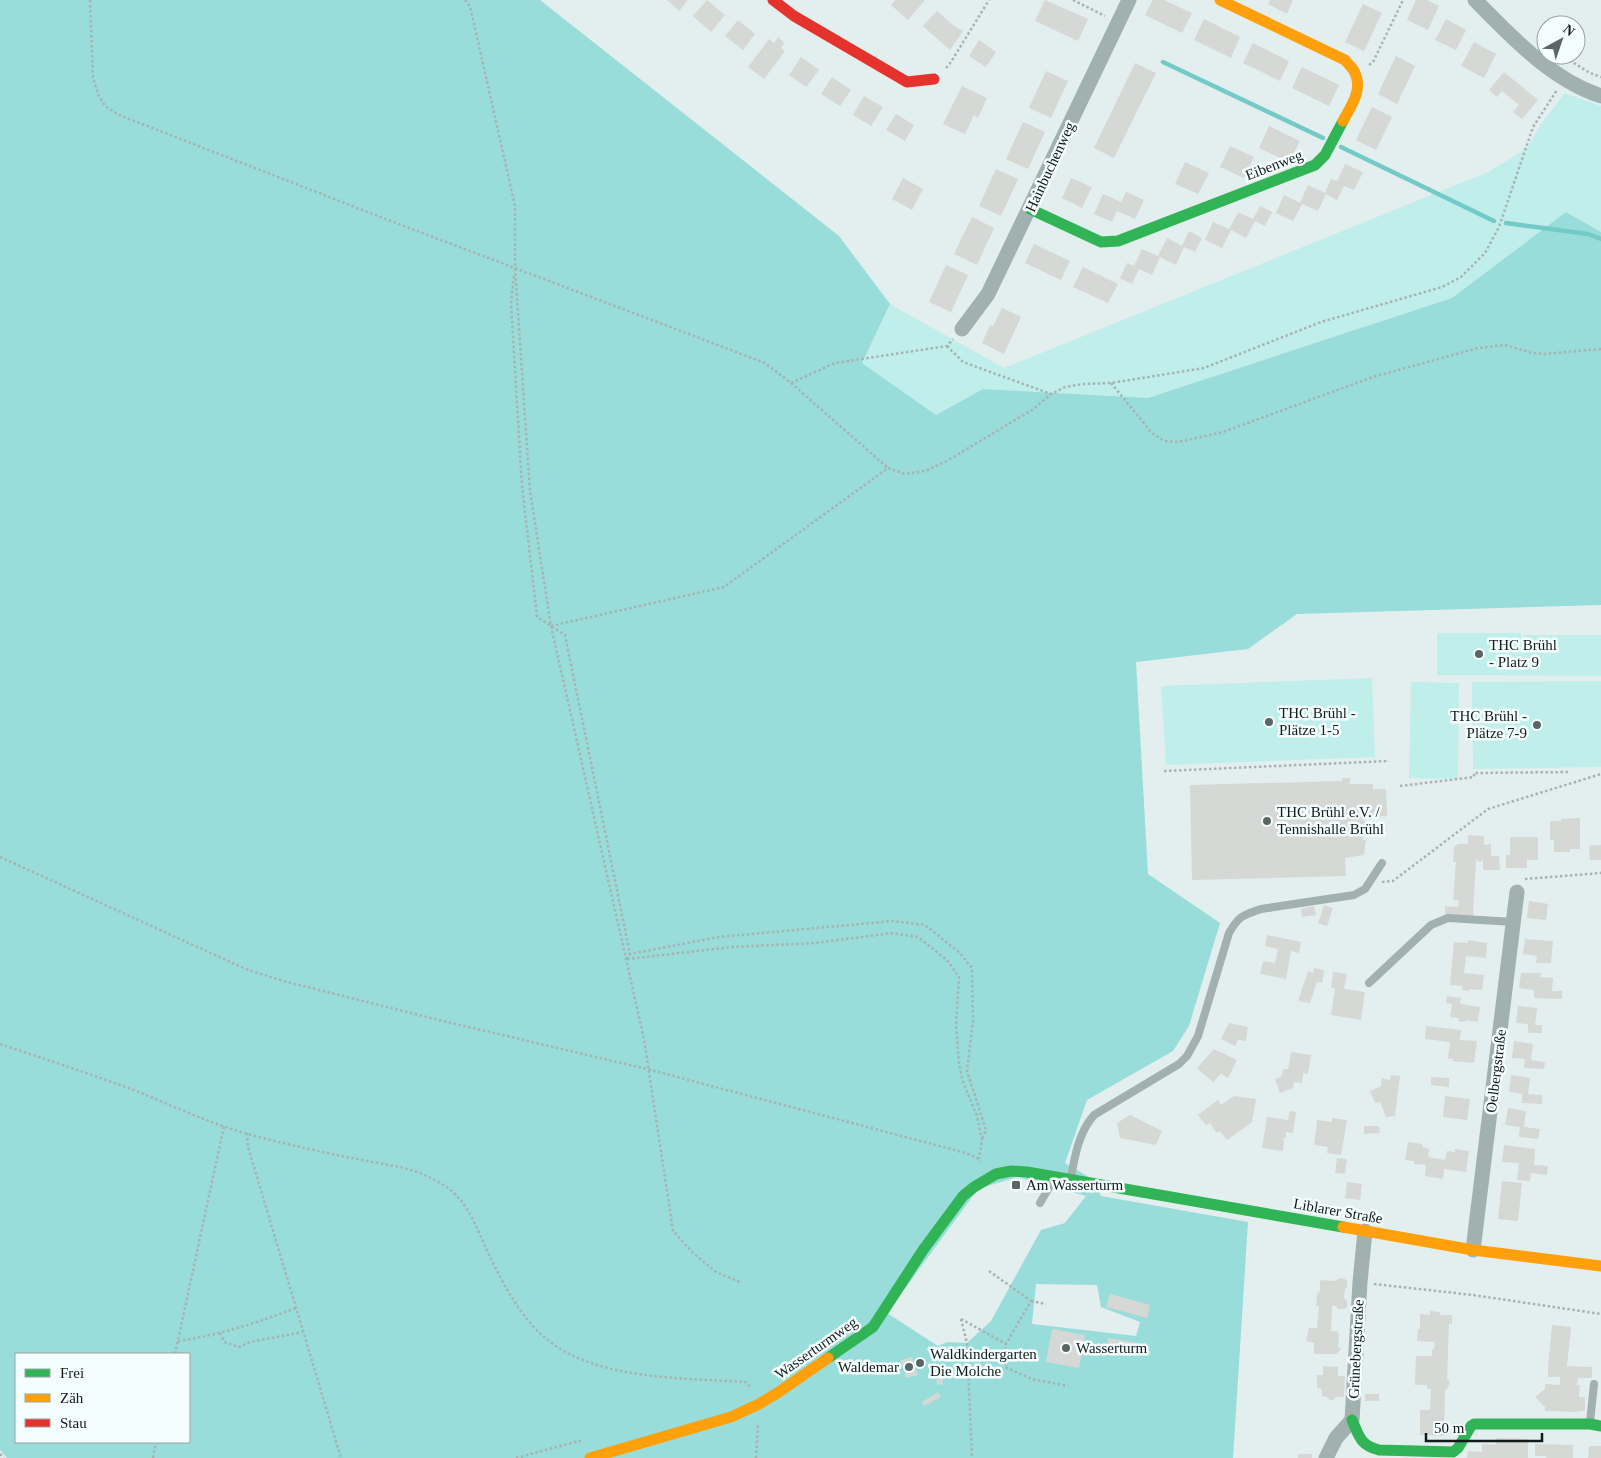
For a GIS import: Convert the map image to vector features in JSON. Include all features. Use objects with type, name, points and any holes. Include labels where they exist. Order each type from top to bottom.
[{"type":"street","points":[[773,0],[794,16],[907,82],[934,79]]},
{"type":"street","name":"Hainbuchenweg","points":[[959,332],[988,294],[1129,0]]},
{"type":"street","points":[[1220,0],[1345,60],[1355,73]]},
{"type":"street","points":[[1475,0],[1524,50],[1564,79],[1601,96]]},
{"type":"street","name":"Eibenweg","points":[[1030,209],[1101,242],[1118,241],[1314,165],[1325,155],[1356,98],[1358,86],[1355,73]]},
{"type":"street","name":"Oelbergstraße","points":[[1474,1250],[1517,892]]},
{"type":"street","name":"Wasserturmweg","points":[[590,1458],[731,1417],[759,1404],[873,1327],[923,1250],[956,1205],[974,1186],[989,1177],[1011,1171],[1055,1177]]},
{"type":"street","name":"Liblarer Straße","points":[[1055,1177],[1474,1250],[1601,1266]]},
{"type":"street","name":"Grünebergstraße","points":[[1326,1458],[1336,1438],[1352,1420],[1365,1231]]},
{"type":"street","points":[[1352,1420],[1364,1444],[1369,1448],[1379,1450],[1453,1452],[1458,1448],[1474,1424],[1595,1425]]},
{"type":"lane","points":[[1070,1180],[1082,1133],[1094,1115],[1179,1064],[1188,1056],[1198,1036],[1229,933],[1238,920],[1261,909],[1354,895],[1365,889],[1382,863]]},
{"type":"lane","points":[[1370,983],[1432,924],[1448,918],[1514,922]]},
{"type":"lane","points":[[1040,1203],[1055,1177]]},
{"type":"lane","points":[[1594,1384],[1595,1425]]},
{"type":"path","points":[[90,0],[93,78],[98,94],[105,106],[120,115],[765,363],[791,383],[888,468],[905,474],[925,471],[945,462],[1032,410],[1051,394],[1064,387],[1111,383],[1204,368],[1321,322],[1442,287],[1462,277],[1485,253],[1498,226],[1533,127],[1564,79]]},
{"type":"path","points":[[465,0],[470,6],[514,206],[515,268],[530,491],[551,626],[644,1039],[673,1231],[693,1253],[716,1272],[740,1282]]},
{"type":"path","points":[[934,79],[951,62],[989,0]]},
{"type":"path","points":[[1072,0],[1118,23]]},
{"type":"path","points":[[1355,73],[1373,62],[1403,0]]},
{"type":"path","points":[[1577,65],[1601,78]]},
{"type":"path","points":[[515,268],[511,303],[522,486],[537,617],[565,635],[630,954]]},
{"type":"path","points":[[791,383],[835,363],[947,346],[959,332]]},
{"type":"path","points":[[1111,383],[1152,433],[1164,442],[1178,442],[1223,432],[1373,377],[1478,348],[1505,345],[1532,353],[1544,354],[1601,349]]},
{"type":"path","points":[[947,346],[963,362],[1051,394]]},
{"type":"path","points":[[551,626],[724,587],[888,468]]},
{"type":"path","points":[[1164,770],[1389,761]]},
{"type":"path","points":[[1400,786],[1474,778],[1474,773],[1570,772]]},
{"type":"path","points":[[1369,883],[1393,881],[1488,809],[1601,774]]},
{"type":"path","points":[[0,857],[248,970],[287,982],[648,1069],[966,1153],[979,1159],[989,1177]]},
{"type":"path","points":[[1517,892],[1518,882],[1522,879],[1601,873]]},
{"type":"path","points":[[626,959],[630,954],[719,937],[892,921],[925,925],[960,952],[972,968],[973,1021],[967,1071],[986,1130],[982,1140],[979,1159]]},
{"type":"path","points":[[626,959],[732,948],[815,943],[892,933],[918,937],[947,960],[958,977],[956,1025],[959,1064],[963,1082],[977,1116],[982,1140]]},
{"type":"path","points":[[0,1044],[100,1077],[224,1126],[335,1154],[404,1168],[426,1175],[455,1194],[467,1210],[518,1309],[548,1341],[567,1353],[585,1361],[631,1373],[684,1379],[744,1382],[751,1386]]},
{"type":"path","points":[[175,1353],[224,1126]]},
{"type":"path","points":[[247,1133],[248,1147],[341,1458]]},
{"type":"path","points":[[989,1271],[1031,1301],[1046,1304]]},
{"type":"path","points":[[1360,1282],[1473,1295],[1601,1314]]},
{"type":"path","points":[[1031,1301],[1006,1344],[1005,1367],[1032,1380],[1068,1386]]},
{"type":"path","points":[[178,1341],[200,1338],[257,1323],[296,1308]]},
{"type":"path","points":[[972,1458],[967,1343],[961,1319],[1006,1344]]},
{"type":"path","points":[[220,1333],[224,1342],[239,1347],[250,1342],[303,1332]]},
{"type":"path","points":[[756,1458],[759,1404]]},
{"type":"path","points":[[153,1458],[156,1443]]},
{"type":"path","points":[[0,1454],[4,1458]]},
{"type":"shaded area","points":[[0,0],[540,0],[839,236],[890,304],[862,363],[936,415],[983,389],[1148,398],[1452,298],[1566,212],[1601,232],[1601,605],[1297,614],[1248,649],[1136,662],[1148,874],[1220,923],[1189,1026],[1173,1051],[1087,1100],[1065,1163],[1094,1180],[1101,1196],[1248,1222],[1233,1458],[7,1458],[0,1450]],"holes":[[[1017,1177],[1086,1196],[1065,1223],[1041,1230],[991,1321],[967,1343],[947,1342],[938,1346],[887,1313],[978,1189]],[[1036,1284],[1097,1285],[1101,1307],[1140,1322],[1136,1336],[1032,1324]]]},
{"type":"shaded area","points":[[1565,93],[1601,106],[1601,232],[1566,212],[1452,298],[1148,398],[983,389],[936,415],[862,363],[890,304],[1004,368],[1488,172],[1526,149],[1541,124]]},
{"type":"shaded area","points":[[1437,633],[1521,633],[1521,661],[1523,635],[1601,635],[1601,676],[1437,675]]},
{"type":"shaded area","name":"THC Brühl - Plätze 1-5","points":[[1372,678],[1375,757],[1166,765],[1161,686]]},
{"type":"shaded area","name":"THC Brühl - Plätze 7-9","points":[[1601,681],[1601,767],[1473,769],[1472,682]]},
{"type":"shaded area","points":[[1411,682],[1459,683],[1458,779],[1409,778]]},
{"type":"building","points":[[667,0],[688,0],[679,11]]},
{"type":"building","points":[[707,0],[725,15],[711,32],[693,16]]},
{"type":"building","points":[[895,0],[925,0],[908,20],[891,5]]},
{"type":"building","points":[[1045,0],[1088,19],[1078,41],[1035,21]]},
{"type":"building","points":[[1153,0],[1164,0],[1192,13],[1182,33],[1145,15]]},
{"type":"building","points":[[1270,0],[1293,0],[1287,14],[1268,4]]},
{"type":"building","points":[[1416,0],[1427,0],[1439,6],[1428,30],[1407,20]]},
{"type":"building","points":[[1363,4],[1382,13],[1364,51],[1345,42]]},
{"type":"building","points":[[937,11],[954,26],[963,31],[950,50],[923,26]]},
{"type":"building","points":[[1204,19],[1240,37],[1231,58],[1194,40]]},
{"type":"building","points":[[1446,19],[1466,30],[1456,50],[1435,40]]},
{"type":"building","points":[[738,20],[755,34],[743,50],[725,36]]},
{"type":"building","points":[[778,37],[784,43],[781,48],[785,51],[764,79],[748,67],[769,39],[774,43]]},
{"type":"building","points":[[979,40],[996,52],[986,67],[969,56]]},
{"type":"building","points":[[1474,42],[1496,54],[1484,78],[1461,66]]},
{"type":"building","points":[[1253,43],[1289,61],[1280,81],[1243,63]]},
{"type":"building","points":[[1396,56],[1415,66],[1397,104],[1378,94]]},
{"type":"building","points":[[801,57],[819,70],[806,87],[789,75]]},
{"type":"building","points":[[1135,63],[1156,73],[1114,158],[1094,148]]},
{"type":"building","points":[[1302,67],[1339,85],[1329,106],[1292,88]]},
{"type":"building","points":[[1046,71],[1068,81],[1051,118],[1029,108]]},
{"type":"building","points":[[1504,72],[1538,100],[1522,119],[1513,112],[1519,105],[1502,91],[1497,97],[1489,90]]},
{"type":"building","points":[[832,77],[851,90],[840,106],[821,94]]},
{"type":"building","points":[[962,86],[987,98],[978,118],[974,115],[965,134],[943,124]]},
{"type":"building","points":[[864,96],[883,107],[871,126],[853,115]]},
{"type":"building","points":[[1372,107],[1392,117],[1376,150],[1356,140]]},
{"type":"building","points":[[896,114],[914,125],[905,141],[886,130]]},
{"type":"building","points":[[1023,122],[1045,132],[1028,169],[1006,159]]},
{"type":"building","points":[[1269,126],[1300,141],[1289,162],[1259,148]]},
{"type":"building","points":[[1230,146],[1254,157],[1244,178],[1220,167]]},
{"type":"building","points":[[1185,162],[1209,173],[1198,194],[1175,184]]},
{"type":"building","points":[[1345,164],[1363,172],[1354,190],[1344,186],[1337,200],[1326,194],[1318,211],[1302,204],[1293,221],[1276,213],[1284,195],[1300,203],[1308,185],[1325,193],[1331,179],[1337,181]]},
{"type":"building","points":[[996,169],[1018,179],[1001,216],[979,206]]},
{"type":"building","points":[[903,178],[923,189],[912,210],[892,199]]},
{"type":"building","points":[[1071,178],[1092,187],[1082,208],[1062,198]]},
{"type":"building","points":[[1126,192],[1144,200],[1135,219],[1117,211],[1112,222],[1094,214],[1103,194],[1121,202]]},
{"type":"building","points":[[1260,206],[1272,212],[1265,226],[1255,221],[1246,238],[1231,230],[1222,248],[1205,240],[1213,222],[1229,229],[1238,212],[1253,219]]},
{"type":"building","points":[[972,217],[994,228],[977,265],[954,254]]},
{"type":"building","points":[[1189,231],[1202,238],[1195,252],[1184,247],[1176,265],[1160,257],[1152,275],[1139,269],[1132,284],[1120,278],[1127,263],[1134,266],[1142,249],[1158,256],[1167,238],[1182,246]]},
{"type":"building","points":[[1034,244],[1070,261],[1061,280],[1025,263]]},
{"type":"building","points":[[946,265],[968,275],[951,312],[929,302]]},
{"type":"building","points":[[1083,267],[1118,284],[1108,303],[1073,287]]},
{"type":"building","points":[[1002,308],[1021,317],[1004,354],[982,343],[990,325],[993,326]]},
{"type":"building","name":"THC Brühl e.V. / Tennishalle Brühl","points":[[1342,778],[1350,778],[1350,784],[1373,784],[1373,789],[1386,789],[1387,816],[1366,817],[1363,840],[1366,840],[1364,855],[1345,858],[1346,876],[1192,880],[1190,785],[1342,781]]},
{"type":"building","points":[[1580,818],[1580,849],[1570,849],[1570,852],[1554,852],[1554,840],[1550,840],[1550,821]]},
{"type":"building","points":[[1468,835],[1484,836],[1484,845],[1491,844],[1491,856],[1499,856],[1500,870],[1483,870],[1483,860],[1480,862],[1476,859],[1473,918],[1445,916],[1445,906],[1458,907],[1459,900],[1453,900],[1456,862],[1453,862],[1454,847],[1458,844],[1468,844]]},
{"type":"building","points":[[1510,837],[1538,837],[1538,860],[1527,860],[1527,868],[1506,868],[1506,855],[1510,855]]},
{"type":"building","points":[[1601,845],[1601,860],[1590,860],[1589,846]]},
{"type":"building","points":[[1529,901],[1548,904],[1546,920],[1527,918]]},
{"type":"building","points":[[1324,905],[1333,908],[1327,926],[1318,923]]},
{"type":"building","points":[[1314,906],[1316,915],[1302,917],[1301,909]]},
{"type":"building","points":[[1267,935],[1301,942],[1299,953],[1291,951],[1286,979],[1260,974],[1263,961],[1275,963],[1278,949],[1265,946]]},
{"type":"building","points":[[1525,939],[1553,941],[1551,963],[1536,963],[1537,956],[1523,954]]},
{"type":"building","points":[[1468,940],[1487,943],[1486,958],[1466,956],[1464,973],[1484,975],[1482,990],[1462,990],[1463,986],[1450,985],[1454,942],[1468,943]]},
{"type":"building","points":[[1314,968],[1324,970],[1322,983],[1317,982],[1310,1003],[1298,1001],[1308,971],[1313,973]]},
{"type":"building","points":[[1333,972],[1347,974],[1344,989],[1365,992],[1361,1020],[1331,1015],[1335,988],[1331,988]]},
{"type":"building","points":[[1521,973],[1541,973],[1540,977],[1553,978],[1552,991],[1562,991],[1562,999],[1534,998],[1534,990],[1519,988]]},
{"type":"building","points":[[1447,996],[1461,998],[1460,1004],[1480,1007],[1478,1022],[1458,1021],[1459,1018],[1450,1017],[1452,1004],[1446,1003]]},
{"type":"building","points":[[1518,1006],[1537,1008],[1535,1025],[1542,1025],[1542,1033],[1528,1033],[1528,1024],[1516,1023]]},
{"type":"building","points":[[1229,1023],[1248,1027],[1246,1041],[1238,1040],[1235,1046],[1221,1039]]},
{"type":"building","points":[[1426,1026],[1461,1030],[1460,1040],[1477,1041],[1474,1063],[1452,1061],[1453,1058],[1448,1059],[1450,1042],[1425,1039]]},
{"type":"building","points":[[1514,1041],[1533,1044],[1531,1060],[1545,1062],[1544,1069],[1524,1068],[1525,1059],[1512,1058]]},
{"type":"building","points":[[1214,1049],[1237,1060],[1228,1078],[1221,1074],[1213,1082],[1197,1068]]},
{"type":"building","points":[[1291,1052],[1311,1055],[1308,1074],[1303,1073],[1302,1083],[1294,1082],[1293,1088],[1280,1093],[1275,1079],[1282,1076],[1283,1069],[1288,1069]]},
{"type":"building","points":[[1391,1075],[1400,1076],[1395,1116],[1386,1117],[1380,1102],[1375,1103],[1370,1091],[1381,1086],[1382,1078],[1390,1080]]},
{"type":"building","points":[[1511,1075],[1530,1078],[1528,1094],[1542,1095],[1542,1104],[1522,1103],[1522,1094],[1509,1092]]},
{"type":"building","points":[[1431,1077],[1449,1078],[1449,1087],[1431,1085]]},
{"type":"building","points":[[1234,1096],[1256,1099],[1252,1122],[1227,1140],[1220,1131],[1217,1133],[1210,1123],[1206,1125],[1198,1115],[1218,1100],[1221,1105]]},
{"type":"building","points":[[1445,1096],[1470,1099],[1467,1120],[1443,1117]]},
{"type":"building","points":[[1508,1108],[1526,1111],[1524,1127],[1540,1129],[1538,1139],[1519,1137],[1520,1127],[1505,1125]]},
{"type":"building","points":[[1290,1111],[1296,1112],[1293,1133],[1286,1132],[1286,1137],[1283,1139],[1283,1151],[1262,1148],[1267,1117],[1288,1120]]},
{"type":"building","points":[[1130,1115],[1162,1131],[1156,1145],[1120,1138],[1117,1123]]},
{"type":"building","points":[[1332,1118],[1347,1120],[1341,1155],[1327,1153],[1328,1147],[1314,1145],[1317,1120],[1332,1122]]},
{"type":"building","points":[[1364,1126],[1379,1126],[1380,1133],[1364,1134]]},
{"type":"building","points":[[1408,1142],[1422,1144],[1422,1147],[1429,1149],[1428,1157],[1445,1160],[1447,1151],[1455,1152],[1455,1149],[1469,1151],[1466,1172],[1444,1169],[1443,1179],[1425,1176],[1426,1165],[1414,1164],[1414,1161],[1405,1160]]},
{"type":"building","points":[[1504,1145],[1535,1149],[1534,1165],[1548,1166],[1547,1175],[1531,1173],[1530,1181],[1517,1180],[1519,1163],[1502,1162]]},
{"type":"building","points":[[1337,1158],[1347,1159],[1345,1174],[1335,1173]]},
{"type":"building","points":[[1502,1181],[1522,1183],[1518,1221],[1498,1219]]},
{"type":"building","points":[[1347,1182],[1362,1184],[1360,1200],[1345,1198]]},
{"type":"building","points":[[1339,1278],[1347,1281],[1344,1298],[1347,1301],[1347,1307],[1338,1309],[1336,1306],[1332,1306],[1331,1331],[1337,1331],[1339,1334],[1338,1347],[1341,1349],[1336,1354],[1314,1354],[1314,1343],[1306,1341],[1309,1328],[1317,1328],[1319,1306],[1316,1306],[1317,1294],[1320,1291],[1320,1280],[1336,1281]]},
{"type":"building","points":[[1110,1294],[1150,1305],[1147,1318],[1106,1307]]},
{"type":"building","points":[[1430,1311],[1440,1312],[1440,1315],[1452,1315],[1452,1324],[1449,1324],[1447,1379],[1450,1382],[1447,1389],[1445,1389],[1444,1436],[1420,1435],[1420,1410],[1430,1410],[1431,1389],[1427,1389],[1427,1385],[1415,1385],[1416,1356],[1432,1356],[1435,1342],[1417,1341],[1418,1329],[1420,1329],[1420,1314],[1430,1315]]},
{"type":"building","points":[[1552,1325],[1571,1327],[1567,1366],[1592,1367],[1592,1378],[1578,1378],[1577,1385],[1580,1385],[1579,1397],[1585,1397],[1585,1411],[1545,1411],[1545,1407],[1535,1397],[1545,1389],[1545,1384],[1560,1385],[1560,1377],[1548,1377]]},
{"type":"building","name":"Wasserturm","points":[[1052,1329],[1085,1335],[1079,1368],[1046,1362]]},
{"type":"building","points":[[1108,1338],[1134,1342],[1133,1351],[1107,1347]]},
{"type":"building","name":"Waldemar","points":[[912,1357],[918,1375],[906,1378],[901,1360]]},
{"type":"building","points":[[1323,1366],[1338,1367],[1338,1376],[1345,1376],[1344,1397],[1336,1397],[1330,1400],[1322,1396],[1322,1389],[1317,1388],[1317,1375],[1323,1375]]},
{"type":"building","points":[[942,1370],[943,1384],[937,1385],[936,1371]]},
{"type":"building","points":[[938,1392],[941,1397],[924,1406],[922,1402]]},
{"type":"building","points":[[1365,1394],[1379,1394],[1379,1401],[1365,1401]]},
{"type":"building","points":[[1496,1438],[1528,1439],[1528,1458],[1467,1458],[1468,1451],[1482,1452],[1482,1444],[1496,1445]]},
{"type":"building","points":[[1535,1444],[1573,1445],[1573,1458],[1535,1456]]},
{"type":"building","points":[[1589,1446],[1601,1446],[1601,1458],[1588,1458]]},
{"type":"building","points":[[1298,1454],[1312,1454],[1312,1458],[1298,1458]]},
{"type":"waterway","points":[[1163,62],[1323,138]]},
{"type":"waterway","points":[[1341,147],[1494,221]]},
{"type":"waterway","points":[[1506,223],[1588,234],[1601,239]]},
{"type":"traffic: fast","points":[[1030,209],[1101,242],[1118,241],[1315,165],[1325,155],[1343,121]]},
{"type":"traffic: fast","points":[[828,1358],[873,1327],[923,1250],[963,1196],[996,1174],[1011,1171],[1027,1172],[1343,1227]]},
{"type":"traffic: fast","points":[[1352,1420],[1364,1443],[1379,1450],[1453,1452],[1458,1448],[1474,1424],[1590,1424],[1601,1426]]},
{"type":"traffic: slow","points":[[1220,0],[1345,60],[1354,71],[1358,86],[1355,98],[1343,121]]},
{"type":"traffic: slow","points":[[1343,1227],[1473,1250],[1601,1266]]},
{"type":"traffic: slow","points":[[590,1458],[731,1417],[779,1392],[828,1358]]},
{"type":"traffic: jam","points":[[773,0],[794,16],[907,82],[934,79]]},
{"type":"place","name":"THC Brühl - Platz 9","points":[[1479,654]]},
{"type":"place","name":"THC Brühl - Plätze 1-5","points":[[1269,722]]},
{"type":"place","name":"THC Brühl - Plätze 7-9","points":[[1537,725]]},
{"type":"place","name":"THC Brühl e.V. / Tennishalle Brühl","points":[[1267,821]]},
{"type":"place","name":"Am Wasserturm","points":[[1016,1185]]},
{"type":"place","name":"Wasserturm","points":[[1066,1348]]},
{"type":"place","name":"Waldkindergarten Die Molche","points":[[920,1363]]},
{"type":"place","name":"Waldemar","points":[[909,1367]]}]
